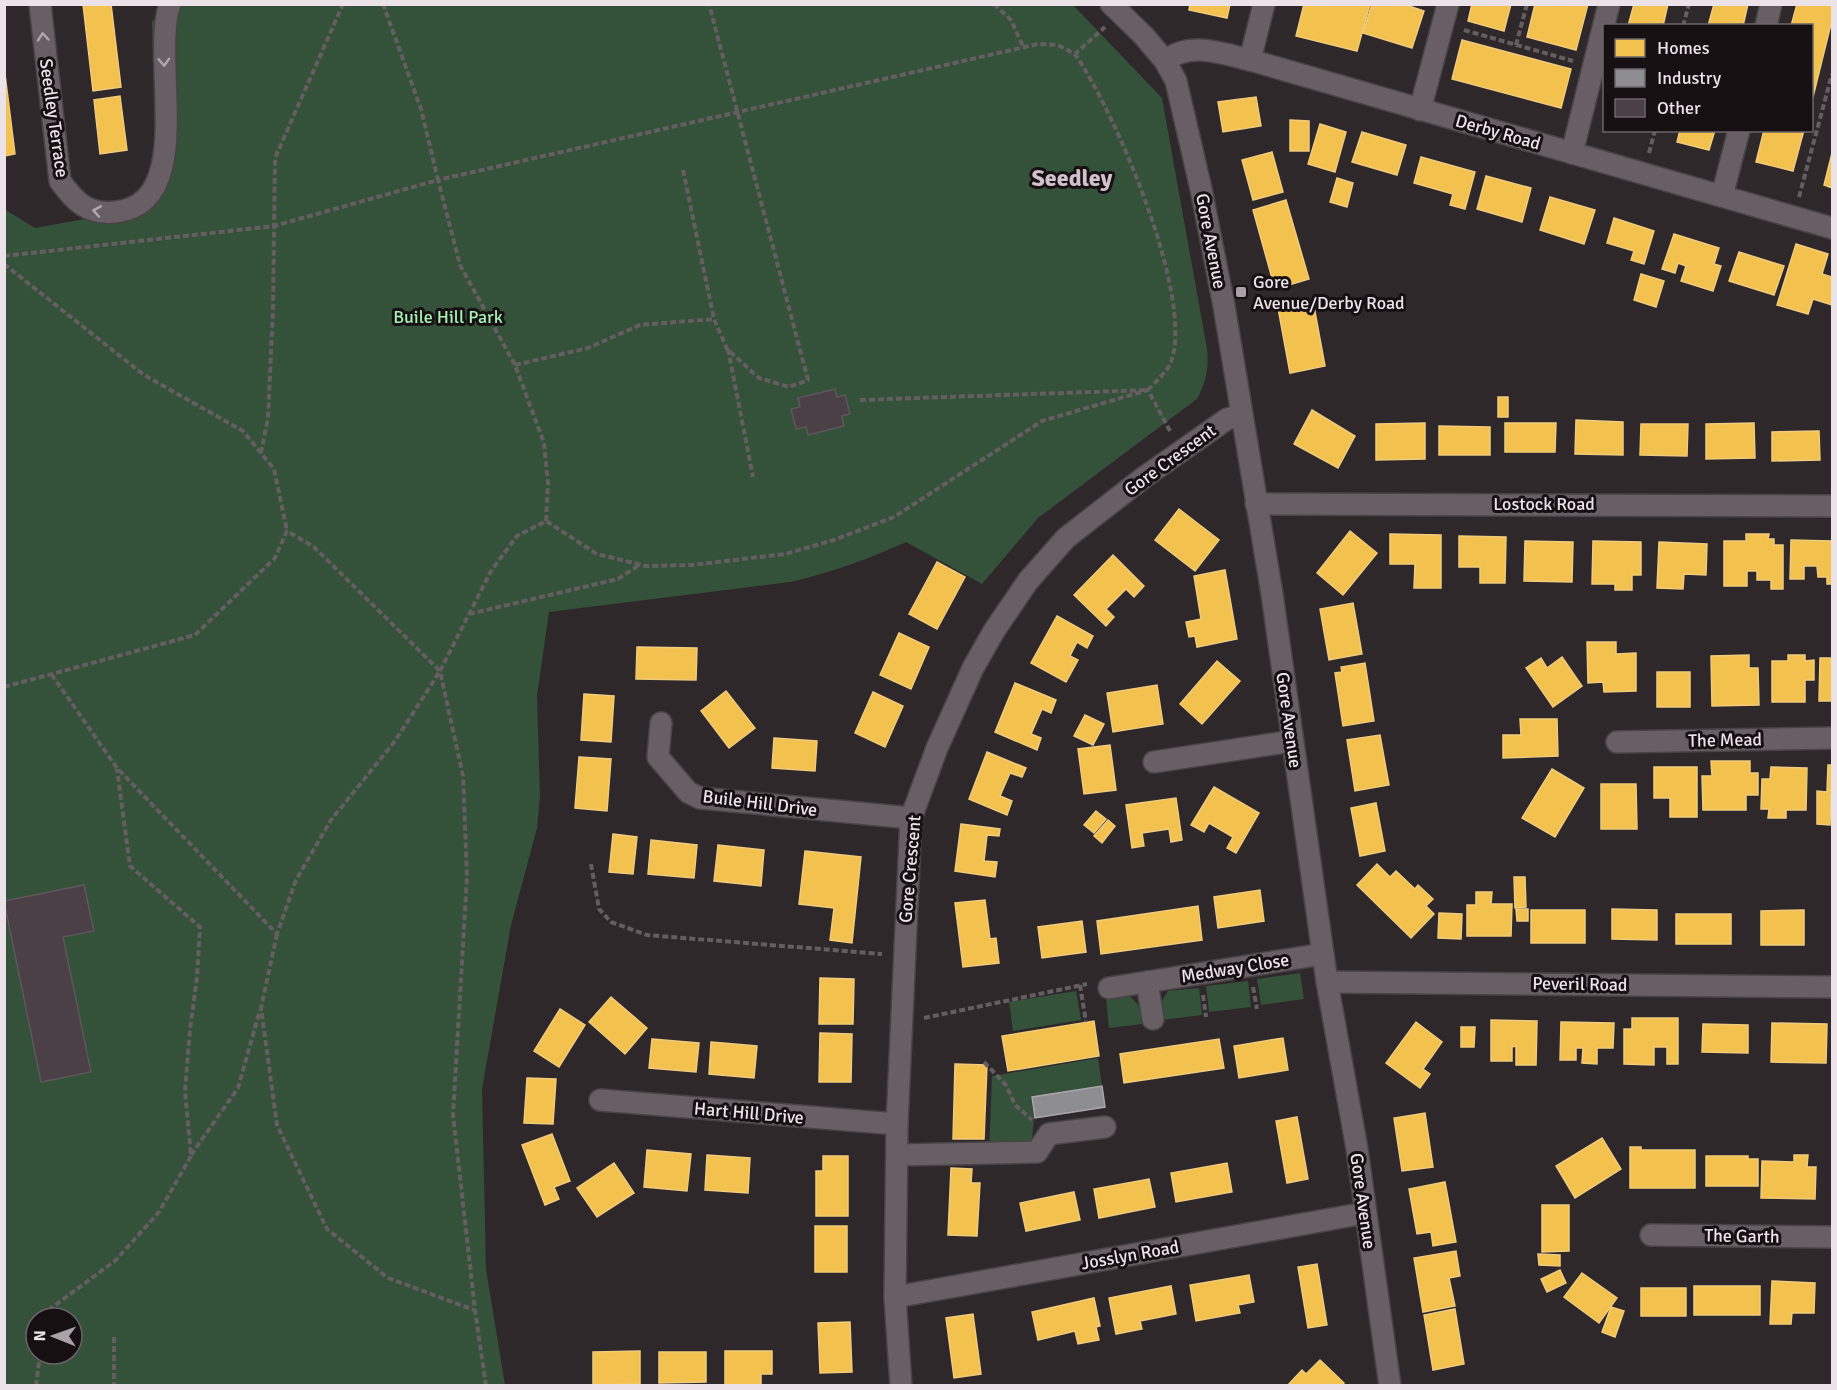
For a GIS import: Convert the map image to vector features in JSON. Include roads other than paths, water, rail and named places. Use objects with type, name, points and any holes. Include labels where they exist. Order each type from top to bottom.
[{"type":"street","name":"Seedley Terrace","points":[[40,4],[60,181],[75,201],[87,209],[102,213],[139,207],[149,198],[162,173],[166,132],[163,34],[170,4]]},
{"type":"street","name":"Gore Avenue","points":[[1111,4],[1144,36],[1165,61],[1176,81],[1183,104],[1224,306],[1272,594],[1327,981],[1357,1149],[1390,1386]]},
{"type":"street","points":[[1250,60],[1264,4]]},
{"type":"street","points":[[1420,110],[1448,4]]},
{"type":"street","points":[[1605,24],[1610,4]]},
{"type":"street","points":[[1766,24],[1771,4]]},
{"type":"street","points":[[1572,153],[1603,31]]},
{"type":"street","name":"Derby Road","points":[[1165,61],[1176,52],[1192,49],[1250,60],[1833,228]]},
{"type":"street","points":[[1722,196],[1738,132]]},
{"type":"street","name":"Gore Crescent","points":[[901,1386],[895,1297],[897,1124],[903,955],[912,818],[937,748],[973,668],[994,631],[1028,581],[1065,538],[1143,478],[1227,419],[1242,415]]},
{"type":"street","name":"Lostock Road","points":[[1256,504],[1833,506]]},
{"type":"street","name":"Buile Hill Drive","points":[[661,723],[658,757],[688,792],[700,798],[912,818]]},
{"type":"street","name":"The Mead","points":[[1617,742],[1833,738]]},
{"type":"street","points":[[1155,762],[1292,741]]},
{"type":"street","name":"Medway Close","points":[[1109,988],[1323,954]]},
{"type":"street","name":"Peveril Road","points":[[1327,981],[1833,987]]},
{"type":"street","points":[[1147,982],[1153,1019]]},
{"type":"street","name":"Hart Hill Drive","points":[[600,1100],[897,1124]]},
{"type":"street","points":[[898,1155],[1037,1152],[1049,1134],[1105,1127]]},
{"type":"street","name":"Josslyn Road","points":[[895,1297],[1365,1213]]},
{"type":"street","name":"The Garth","points":[[1651,1235],[1833,1237]]},
{"type":"place","name":"Gore Avenue/Derby Road","points":[[1241,292]]},
{"type":"district","name":"Seedley","points":[[1072,178]]},
{"type":"park label","name":"Buile Hill Park","points":[[448,317]]}]
